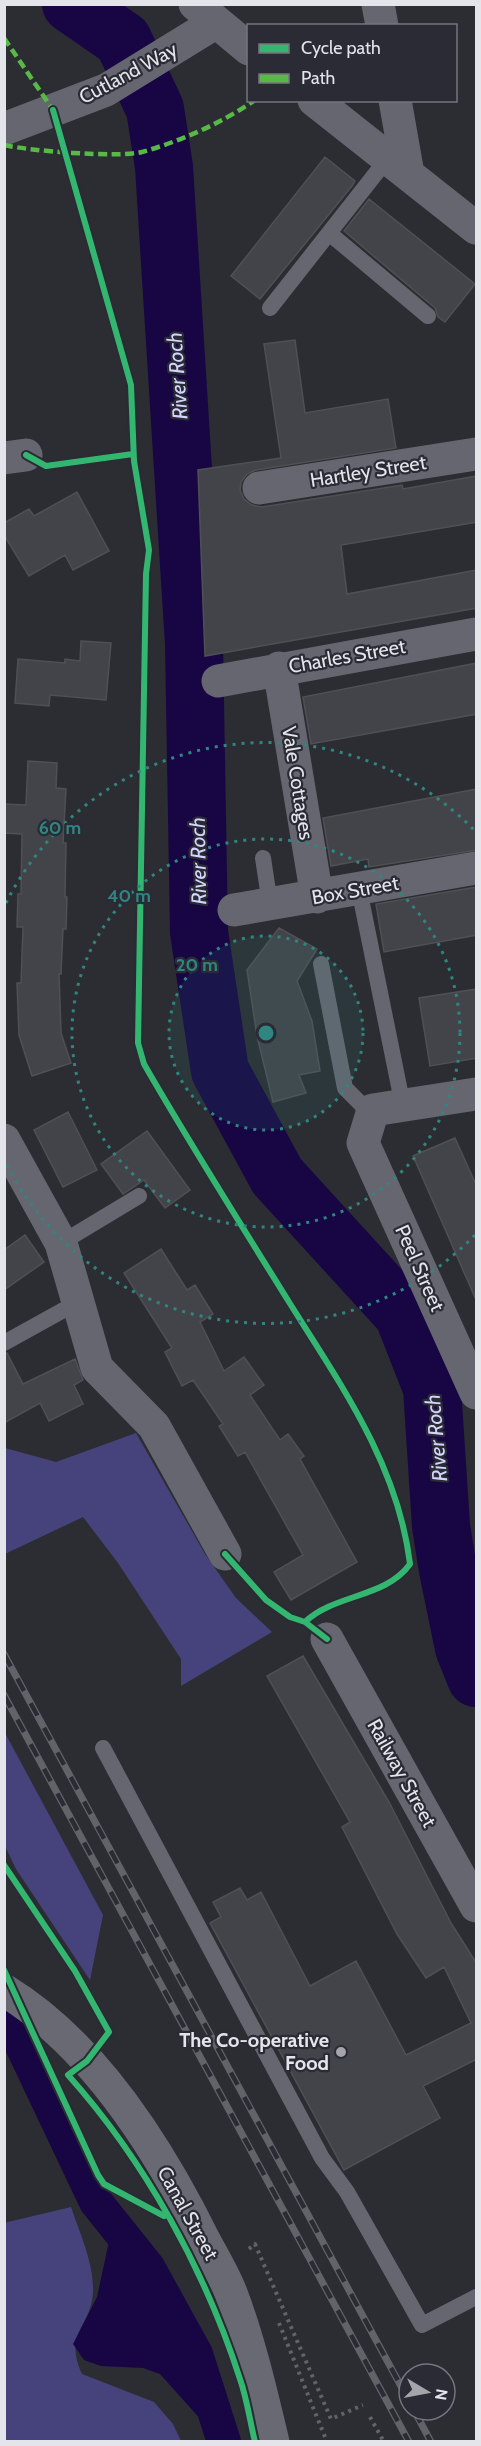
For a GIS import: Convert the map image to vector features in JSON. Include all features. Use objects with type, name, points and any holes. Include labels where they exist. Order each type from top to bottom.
[{"type":"main road","name":"Canal Street","points":[[7,1997],[42,2018],[87,2061],[136,2123],[188,2208],[231,2292],[257,2377],[273,2442]]},
{"type":"street","points":[[378,4],[382,24]]},
{"type":"street","points":[[205,14],[247,47]]},
{"type":"street","name":"Cutland Way","points":[[4,129],[106,90],[167,54],[205,14]]},
{"type":"street","points":[[317,102],[477,228]]},
{"type":"street","points":[[395,102],[398,166]]},
{"type":"street","name":"Hartley Street","points":[[259,488],[477,454]]},
{"type":"street","name":"Charles Street","points":[[218,681],[279,668],[477,634]]},
{"type":"street","name":"Vale Cottages","points":[[279,668],[316,897]]},
{"type":"street","name":"Box Street","points":[[234,910],[477,868]]},
{"type":"street","points":[[367,1129],[373,1110],[477,1094]]},
{"type":"street","name":"Peel Street","points":[[367,1129],[477,1393]]},
{"type":"street","points":[[4,1140],[61,1243],[97,1368],[154,1426],[225,1554]]},
{"type":"street","name":"Railway Street","points":[[327,1639],[477,1906]]},
{"type":"lane","points":[[270,308],[329,233],[398,166]]},
{"type":"lane","points":[[329,233],[428,316]]},
{"type":"lane","points":[[263,858],[270,904]]},
{"type":"lane","points":[[359,890],[403,1106]]},
{"type":"lane","points":[[321,964],[345,1088],[367,1129]]},
{"type":"lane","points":[[61,1243],[139,1196]]},
{"type":"lane","points":[[4,1343],[78,1302]]},
{"type":"lane","points":[[103,1748],[322,2158],[347,2192],[422,2325],[477,2297]]},
{"type":"path","points":[[252,2258],[248,2247],[255,2244],[332,2419],[363,2405]]},
{"type":"path","points":[[274,2312],[327,2442]]},
{"type":"path","points":[[370,2418],[384,2442]]},
{"type":"shaded area","points":[[136,1433],[205,1554],[236,1598],[272,1632],[181,1686],[181,1659],[118,1563],[83,1517],[5,1554],[5,1448],[56,1462]]},
{"type":"shaded area","points":[[4,1731],[103,1915],[90,1980],[16,1869],[5,1846]]},
{"type":"shaded area","points":[[71,2207],[86,2249],[93,2281],[91,2304],[75,2349],[82,2374],[154,2402],[173,2424],[181,2441],[5,2441],[4,2223]]},
{"type":"shaded area","points":[[113,2223],[148,2267],[196,2354],[224,2441],[220,2441],[160,2374],[143,2368],[101,2366],[84,2360],[73,2344],[97,2297]]},
{"type":"building","points":[[325,157],[355,181],[260,299],[231,276]]},
{"type":"building","points":[[369,199],[475,284],[445,322],[438,317],[435,308],[344,231]]},
{"type":"building","points":[[295,340],[305,413],[388,399],[396,448],[256,470],[247,474],[241,482],[240,490],[244,499],[252,505],[262,507],[402,485],[403,489],[477,476],[477,522],[341,545],[347,594],[477,570],[477,608],[205,656],[198,470],[281,458],[264,344]]},
{"type":"building","points":[[77,492],[109,551],[73,570],[65,555],[29,576],[4,535],[4,523],[29,509],[34,516]]},
{"type":"building","points":[[81,641],[111,643],[106,700],[50,695],[49,706],[15,703],[18,659],[65,663],[65,659],[80,661]]},
{"type":"building","points":[[477,663],[477,714],[311,744],[303,697]]},
{"type":"building","points":[[28,761],[57,763],[56,788],[66,789],[63,843],[66,843],[66,929],[63,929],[61,974],[59,974],[61,1033],[71,1063],[32,1076],[19,1035],[17,983],[21,983],[23,927],[17,927],[18,894],[21,894],[22,834],[4,833],[4,804],[26,805]]},
{"type":"building","points":[[477,789],[477,850],[369,867],[368,859],[331,866],[323,818]]},
{"type":"building","points":[[477,887],[477,935],[384,952],[376,904]]},
{"type":"building","points":[[279,928],[317,949],[297,981],[312,1021],[320,1071],[299,1075],[306,1093],[273,1102],[257,1036],[247,970]]},
{"type":"building","points":[[477,989],[477,1058],[430,1066],[419,998]]},
{"type":"building","points":[[68,1112],[97,1170],[63,1187],[34,1130]]},
{"type":"building","points":[[147,1131],[190,1190],[165,1208],[144,1180],[123,1194],[101,1164]]},
{"type":"building","points":[[455,1138],[477,1187],[477,1302],[413,1156]]},
{"type":"building","points":[[25,1235],[44,1262],[4,1290],[4,1250]]},
{"type":"building","points":[[161,1249],[187,1290],[195,1285],[213,1314],[200,1322],[224,1371],[244,1357],[264,1385],[250,1395],[280,1440],[288,1434],[304,1456],[300,1459],[357,1562],[291,1600],[274,1572],[303,1555],[245,1452],[238,1456],[219,1426],[223,1424],[193,1380],[182,1386],[165,1352],[172,1348],[124,1273]]},
{"type":"building","points":[[4,1353],[7,1353],[23,1384],[75,1359],[83,1380],[74,1385],[83,1404],[49,1421],[40,1403],[4,1423]]},
{"type":"building","points":[[303,1656],[389,1802],[451,1923],[477,1964],[477,2059],[423,2086],[440,2118],[344,2170],[210,1923],[221,1917],[213,1902],[240,1888],[247,1900],[261,1892],[310,1986],[356,1961],[406,2055],[471,2023],[444,1967],[426,1978],[397,1934],[342,1827],[350,1822],[267,1676]]},
{"type":"waterway","name":"River Roch","points":[[71,4],[123,40],[155,109],[164,167],[194,644],[199,932],[220,1071],[277,1176],[403,1314],[432,1388],[441,1526],[464,1648],[476,1678]]},
{"type":"waterway","points":[[4,2008],[96,2202],[148,2267],[196,2354],[224,2442]]},
{"type":"railway","points":[[4,1654],[397,2379]]},
{"type":"railway","points":[[4,1695],[409,2442]]},
{"type":"railway","points":[[420,2422],[431,2442]]},
{"type":"marked path","points":[[4,38],[53,110]]},
{"type":"marked path","points":[[4,145],[74,153],[130,154],[142,152],[201,130],[252,102]]},
{"type":"cycle path","points":[[53,110],[131,385],[134,461],[149,550],[146,574],[138,1043],[144,1064],[161,1094],[347,1395],[364,1427],[393,1493],[410,1564],[388,1583],[330,1606],[305,1622]]},
{"type":"cycle path","points":[[26,455],[46,466],[133,454]]},
{"type":"cycle path","points":[[225,1554],[266,1600],[290,1617],[305,1622],[327,1639]]},
{"type":"cycle path","points":[[4,1865],[75,1971],[109,2032],[87,2061],[68,2075],[122,2143],[170,2218],[226,2338],[247,2402],[255,2442]]},
{"type":"cycle path","points":[[4,1970],[98,2175],[104,2184],[164,2216]]},
{"type":"place","name":"The Co-operative Food","points":[[341,2052]]}]
